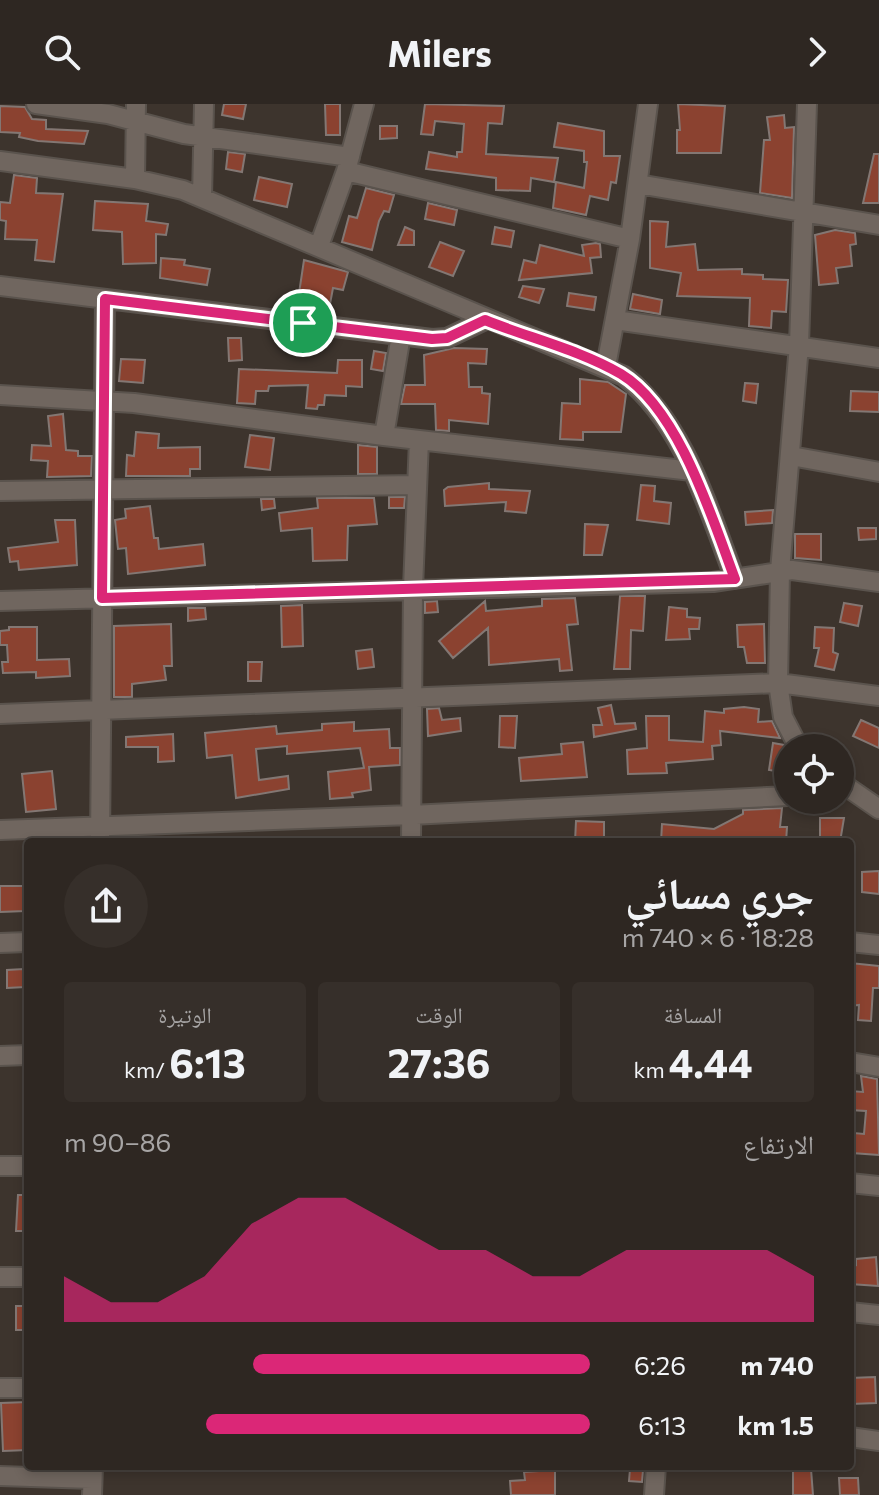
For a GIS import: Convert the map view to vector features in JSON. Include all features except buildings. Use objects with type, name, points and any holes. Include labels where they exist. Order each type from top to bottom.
[{"type":"street","points":[[36,104],[137,113],[205,137],[348,164],[630,239]]},
{"type":"street","points":[[202,198],[204,104]]},
{"type":"street","points":[[319,246],[348,164],[364,104]]},
{"type":"street","points":[[606,366],[630,239],[648,104]]},
{"type":"street","points":[[792,734],[783,717],[778,683],[780,571],[799,345],[807,104]]},
{"type":"street","points":[[135,179],[137,113]]},
{"type":"street","points":[[0,161],[135,179],[202,198],[485,320],[606,366],[624,376],[655,404],[692,471],[735,579]]},
{"type":"street","points":[[638,184],[879,225]]},
{"type":"street","points":[[0,286],[401,335],[447,338],[485,320]]},
{"type":"street","points":[[100,834],[105,299]]},
{"type":"street","points":[[615,320],[879,358]]},
{"type":"street","points":[[384,436],[401,335]]},
{"type":"street","points":[[0,395],[104,400],[692,471]]},
{"type":"street","points":[[411,838],[413,588],[419,440]]},
{"type":"street","points":[[791,456],[879,472]]},
{"type":"street","points":[[0,491],[417,485]]},
{"type":"street","points":[[0,601],[735,579],[802,570],[879,582]]},
{"type":"street","points":[[0,714],[778,683],[879,696]]},
{"type":"street","points":[[854,794],[879,809]]},
{"type":"street","points":[[0,830],[100,834],[774,797]]},
{"type":"street","points":[[0,943],[24,942]]},
{"type":"street","points":[[854,942],[879,945]]},
{"type":"street","points":[[0,1056],[24,1055]]},
{"type":"street","points":[[854,1063],[879,1067]]},
{"type":"street","points":[[0,1166],[24,1166]]},
{"type":"street","points":[[854,1183],[879,1186]]},
{"type":"street","points":[[0,1277],[24,1277]]},
{"type":"street","points":[[854,1312],[879,1315]]},
{"type":"street","points":[[0,1388],[24,1388]]},
{"type":"street","points":[[854,1438],[879,1441]]},
{"type":"street","points":[[654,1495],[656,1470]]},
{"type":"street","points":[[0,1476],[92,1480]]},
{"type":"route","points":[[105,299],[303,323],[440,339],[485,320],[606,366],[624,376],[644,392],[663,417],[697,480],[735,579],[102,598],[105,299]]}]
